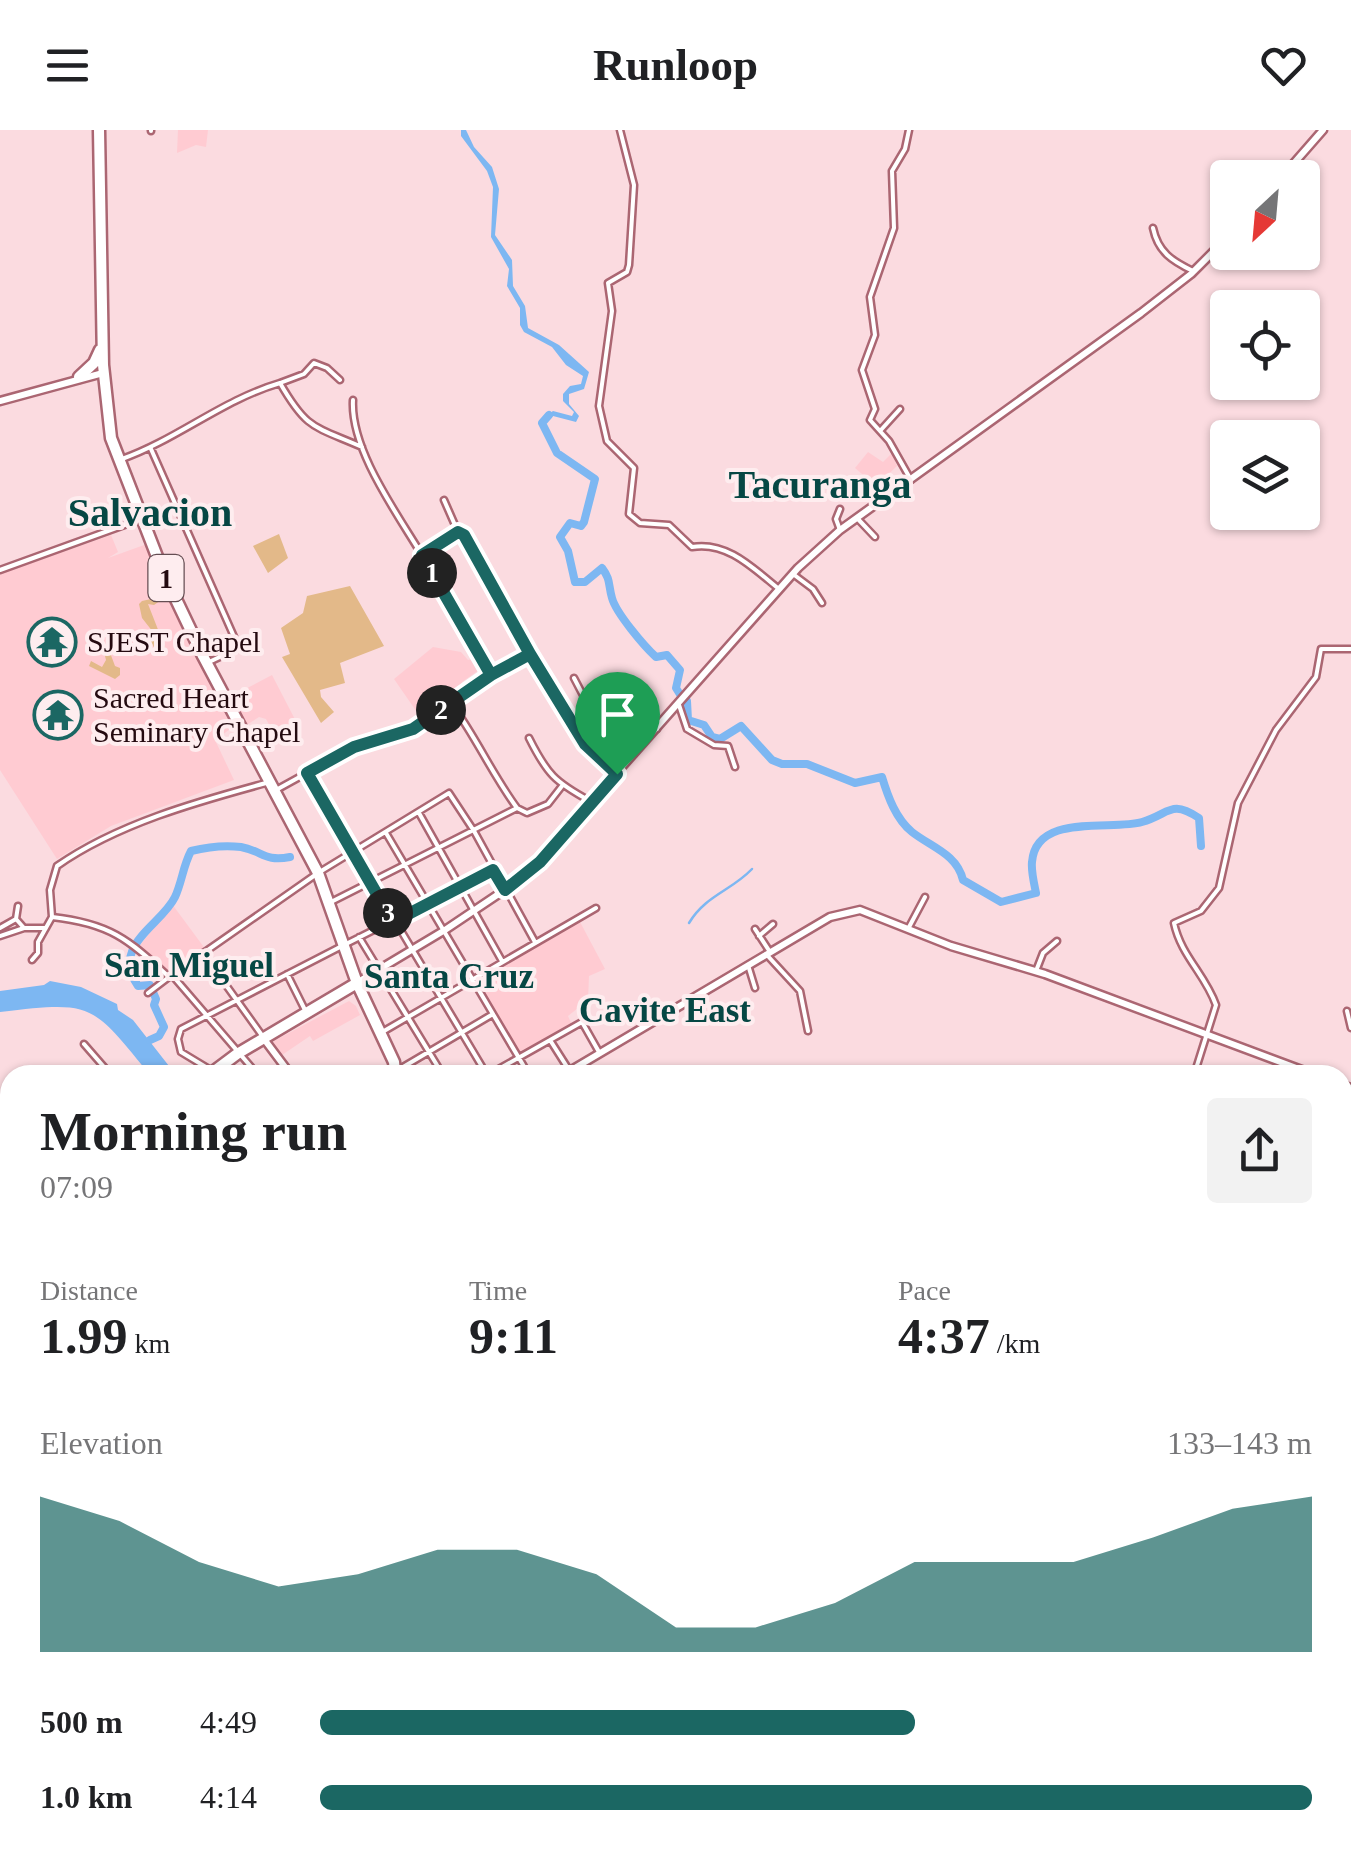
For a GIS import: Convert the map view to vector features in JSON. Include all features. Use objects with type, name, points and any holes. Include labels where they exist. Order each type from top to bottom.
[{"type":"highway","name":"1","points":[[100,130],[102,344],[94,377],[108,424],[142,519],[206,663],[318,873],[356,987]]},
{"type":"highway","points":[[94,377],[94,363],[102,344]]},
{"type":"highway","points":[[224,1065],[306,1012],[356,987]]},
{"type":"highway","points":[[356,987],[393,1065]]},
{"type":"highway","points":[[264,1038],[356,987]]},
{"type":"highway","points":[[356,987],[392,1065]]},
{"type":"main road","points":[[1297,160],[1323,130]]},
{"type":"main road","points":[[356,987],[505,890],[540,862],[779,589],[840,530],[1194,271],[1210,255]]},
{"type":"main road","points":[[0,400],[94,377]]},
{"type":"main road","points":[[580,1065],[768,953],[843,912],[860,910],[1288,1065]]},
{"type":"main road","points":[[264,1038],[283,1065]]},
{"type":"street","points":[[620,130],[634,185],[629,265],[627,272],[608,283],[611,325],[598,406],[607,441],[634,468],[629,514],[640,523],[650,521],[677,529],[692,547],[707,544],[730,552],[779,589]]},
{"type":"street","points":[[908,130],[905,149],[892,172],[894,228],[870,296],[874,335],[862,370],[874,410],[870,420],[890,442],[911,480]]},
{"type":"street","points":[[1153,228],[1169,260],[1194,271]]},
{"type":"street","points":[[119,460],[181,434],[213,410],[248,392],[304,374],[314,364],[340,380]]},
{"type":"street","points":[[280,383],[299,416],[309,424],[362,447]]},
{"type":"street","points":[[353,400],[352,416],[362,447],[491,675]]},
{"type":"street","points":[[880,431],[900,409]]},
{"type":"street","points":[[151,449],[239,648],[206,663]]},
{"type":"street","points":[[444,500],[458,532],[464,535],[582,738],[617,774]]},
{"type":"street","points":[[840,509],[836,518],[840,530]]},
{"type":"street","points":[[857,518],[875,537]]},
{"type":"street","points":[[0,570],[142,519]]},
{"type":"street","points":[[422,555],[458,532]]},
{"type":"street","points":[[794,574],[812,588],[822,604]]},
{"type":"street","points":[[1198,1065],[1216,1005],[1194,964],[1181,949],[1174,923],[1202,910],[1219,888],[1238,803],[1276,730],[1316,677],[1321,649],[1351,649]]},
{"type":"street","points":[[32,960],[52,918],[50,890],[57,866],[142,822],[274,786],[354,747],[413,729],[491,675],[530,654]]},
{"type":"street","points":[[574,678],[597,722],[597,727],[582,738]]},
{"type":"street","points":[[681,702],[687,728],[714,745],[728,746],[734,767]]},
{"type":"street","points":[[452,703],[489,769],[517,808],[527,813],[541,808],[562,786]]},
{"type":"street","points":[[633,704],[657,729]]},
{"type":"street","points":[[530,738],[541,765],[562,786],[590,801]]},
{"type":"street","points":[[307,773],[482,1065]]},
{"type":"street","points":[[148,992],[318,873],[449,793],[535,942]]},
{"type":"street","points":[[331,908],[517,808]]},
{"type":"street","points":[[418,813],[502,962]]},
{"type":"street","points":[[386,832],[523,1065]]},
{"type":"street","points":[[200,1065],[179,1046],[181,1028],[493,870]]},
{"type":"street","points":[[908,929],[926,897]]},
{"type":"street","points":[[16,919],[18,906]]},
{"type":"street","points":[[380,1033],[596,908]]},
{"type":"street","points":[[52,918],[88,921],[113,930],[135,945],[171,976],[248,1065]]},
{"type":"street","points":[[16,919],[24,928]]},
{"type":"street","points":[[0,928],[16,919]]},
{"type":"street","points":[[760,936],[773,924]]},
{"type":"street","points":[[0,936],[24,928],[46,928]]},
{"type":"street","points":[[755,929],[768,953],[800,991],[808,1032]]},
{"type":"street","points":[[359,938],[437,1065]]},
{"type":"street","points":[[1036,972],[1042,953],[1057,941]]},
{"type":"street","points":[[203,953],[264,1038]]},
{"type":"street","points":[[748,965],[755,988]]},
{"type":"street","points":[[287,974],[306,1012]]},
{"type":"street","points":[[1348,1010],[1351,1028]]},
{"type":"street","points":[[410,1065],[493,1014]]},
{"type":"street","points":[[506,1065],[582,1022],[599,1052]]},
{"type":"street","points":[[550,1040],[564,1065]]},
{"type":"street","points":[[84,1044],[102,1065]]},
{"type":"shaded area","points":[[178,130],[208,130],[206,147],[196,145],[177,153]]},
{"type":"shaded area","points":[[868,452],[883,462],[892,453],[897,466],[876,486],[855,468]]},
{"type":"shaded area","points":[[279,534],[288,558],[268,573],[253,546]]},
{"type":"shaded area","points":[[111,535],[118,552],[108,558],[147,544],[187,637],[233,727],[215,740],[234,780],[111,826],[57,859],[0,770],[0,574]]},
{"type":"shaded area","points":[[350,586],[384,646],[340,663],[345,683],[320,690],[334,712],[321,723],[282,657],[290,654],[281,628],[303,613],[307,596]]},
{"type":"shaded area","points":[[155,593],[164,598],[154,605],[148,604],[166,650],[161,653],[157,653],[149,638],[153,632],[142,618],[139,604]]},
{"type":"shaded area","points":[[433,647],[461,652],[479,670],[449,695],[451,699],[421,718],[394,679]]},
{"type":"shaded area","points":[[109,650],[115,666],[120,668],[115,679],[89,666],[91,661],[102,667],[106,660],[104,652]]},
{"type":"shaded area","points":[[272,675],[301,731],[279,742],[266,719],[259,717],[245,726],[230,697]]},
{"type":"shaded area","points":[[172,904],[206,950],[170,976],[138,948]]},
{"type":"shaded area","points":[[579,920],[605,969],[589,976],[588,1000],[568,1016],[572,1025],[520,1055],[477,980]]},
{"type":"shaded area","points":[[349,1001],[360,1015],[313,1041],[310,1036],[282,1055],[272,1042]]},
{"type":"water","points":[[461,130],[466,130],[474,147],[492,167],[499,189],[495,235],[512,260],[513,286],[525,306],[528,328],[559,345],[589,372],[584,389],[569,394],[569,404],[579,416],[576,422],[553,416],[545,424],[539,421],[553,411],[572,416],[574,412],[563,401],[563,394],[570,386],[581,384],[583,376],[566,365],[552,347],[524,332],[520,325],[520,308],[507,286],[509,269],[491,237],[493,187]]},
{"type":"water","points":[[50,981],[81,987],[117,1004],[118,1010],[133,1020],[168,1065],[142,1065],[115,1033],[88,1012],[55,1007],[0,1012],[0,991]]},
{"type":"waterway","points":[[549,415],[542,423],[557,453],[595,479],[584,522],[581,526],[570,523],[560,537],[568,551],[575,582],[585,582],[602,568],[612,598],[631,629],[656,657],[667,655],[680,670],[676,688],[681,696]]},
{"type":"waterway","points":[[687,701],[688,720],[704,725],[712,737],[720,739],[741,726],[772,760],[782,764],[807,764],[855,783],[882,777],[893,807],[906,827],[949,857],[963,880],[1001,902],[1036,893],[1032,866],[1037,846],[1061,830],[1142,822],[1182,809],[1199,818],[1201,846]]},
{"type":"waterway","points":[[150,1040],[159,1036],[164,1027],[150,985],[138,986],[130,959],[141,937],[175,897],[191,851],[235,846],[269,857],[290,857]]},
{"type":"waterway","points":[[689,923],[703,906],[752,869]]},
{"type":"place","name":"SJEST Chapel","points":[[52,642]]},
{"type":"place","name":"Sacred Heart Seminary Chapel","points":[[58,715]]},
{"type":"district","name":"Tacuranga","points":[[820,484]]},
{"type":"district","name":"Salvacion","points":[[150,512]]},
{"type":"district","name":"San Miguel","points":[[189,965]]},
{"type":"district","name":"Santa Cruz","points":[[449,976]]},
{"type":"district","name":"Cavite East","points":[[665,1010]]},
{"type":"route","points":[[617,774],[540,862],[505,890],[493,870],[393,922],[307,773],[354,747],[413,729],[491,675],[503,668],[530,654],[464,535],[458,532],[422,555],[491,675],[530,654],[585,744],[617,774]]}]
